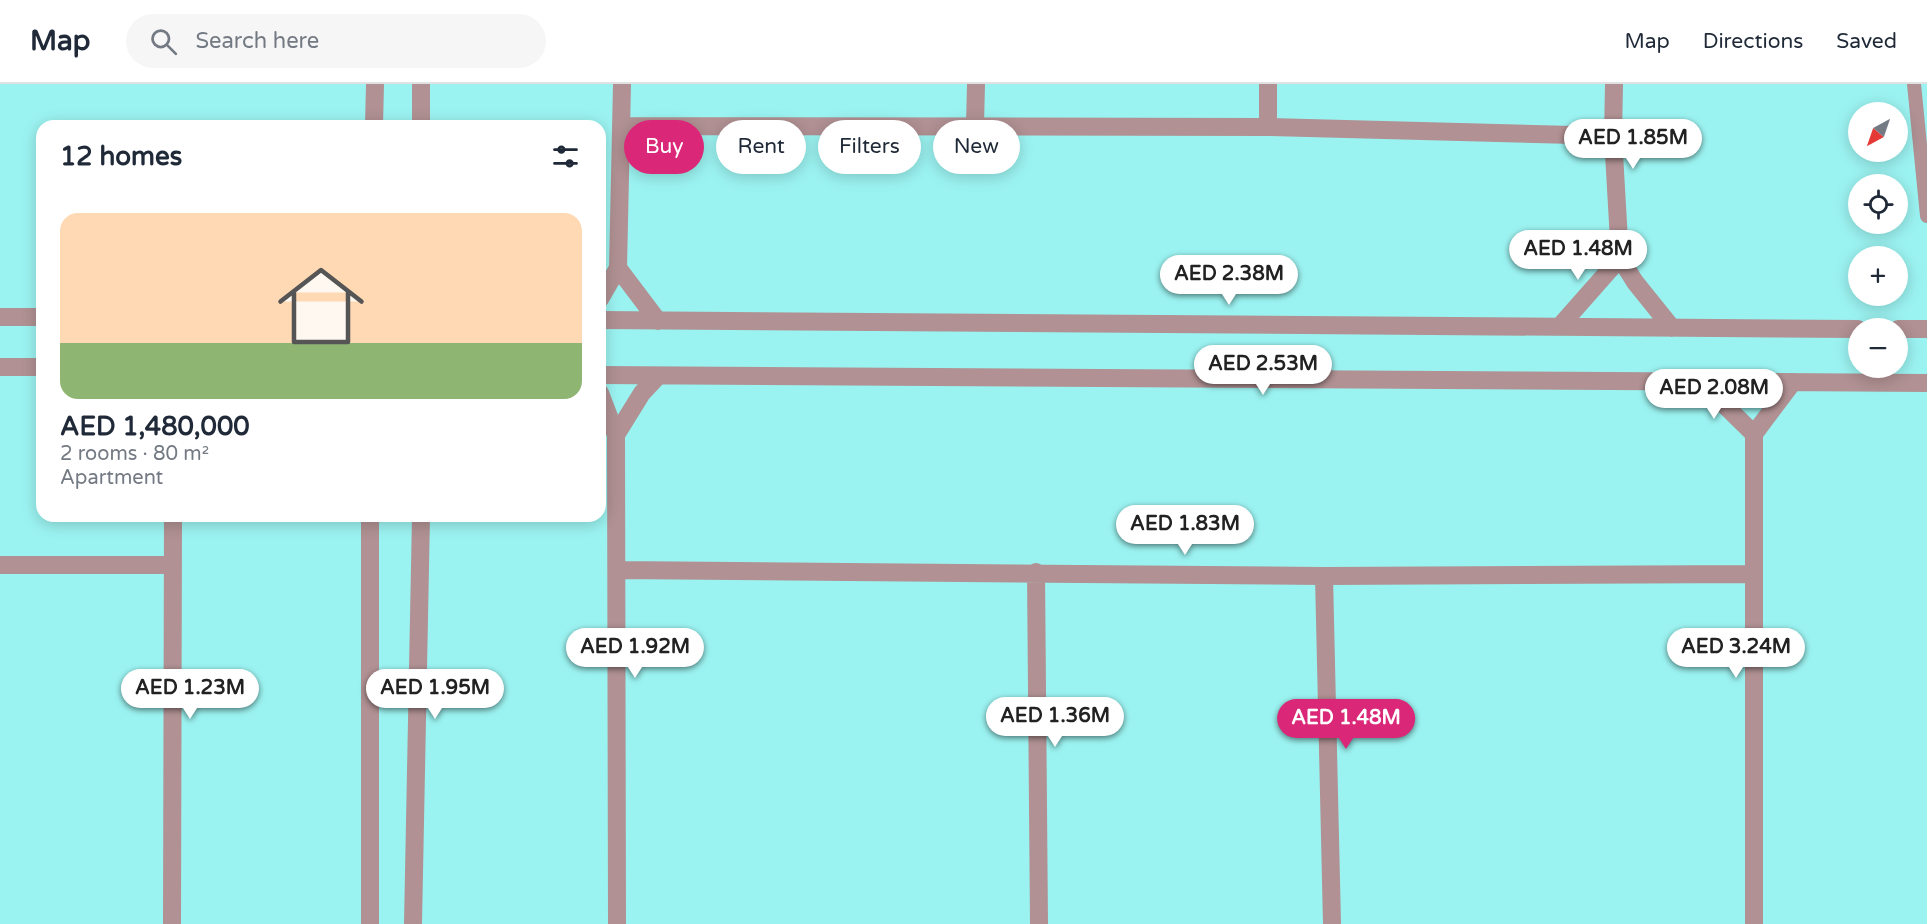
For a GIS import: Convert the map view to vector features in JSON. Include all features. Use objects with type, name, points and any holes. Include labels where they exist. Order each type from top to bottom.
[{"type":"street","points":[[374,120],[375,84]]},
{"type":"street","points":[[421,84],[421,120]]},
{"type":"street","points":[[606,289],[618,268],[623,126],[622,84]]},
{"type":"street","points":[[975,120],[976,84]]},
{"type":"street","points":[[1268,84],[1268,127]]},
{"type":"street","points":[[1614,84],[1613,136],[1620,258],[1635,282],[1672,328]]},
{"type":"street","points":[[623,126],[933,125]]},
{"type":"street","points":[[1020,125],[1268,127],[1613,136]]},
{"type":"street","points":[[1560,326],[1602,282],[1620,258]]},
{"type":"street","points":[[618,268],[658,321]]},
{"type":"street","points":[[0,317],[36,317]]},
{"type":"street","points":[[606,320],[1848,329]]},
{"type":"street","points":[[1908,329],[1927,329]]},
{"type":"street","points":[[0,367],[36,367]]},
{"type":"street","points":[[606,375],[1927,383]]},
{"type":"street","points":[[616,435],[642,393],[658,376]]},
{"type":"street","points":[[1699,380],[1754,434]]},
{"type":"street","points":[[1754,924],[1754,434],[1793,382]]},
{"type":"street","points":[[606,409],[616,435],[617,924]]},
{"type":"street","points":[[172,924],[173,522]]},
{"type":"street","points":[[370,522],[370,924]]},
{"type":"street","points":[[413,924],[421,522]]},
{"type":"street","points":[[0,565],[172,565]]},
{"type":"street","points":[[617,570],[1324,576],[1754,574]]},
{"type":"street","points":[[1035,572],[1039,924]]},
{"type":"street","points":[[1324,576],[1332,924]]},
{"type":"lane","points":[[1914,84],[1927,216]]}]
